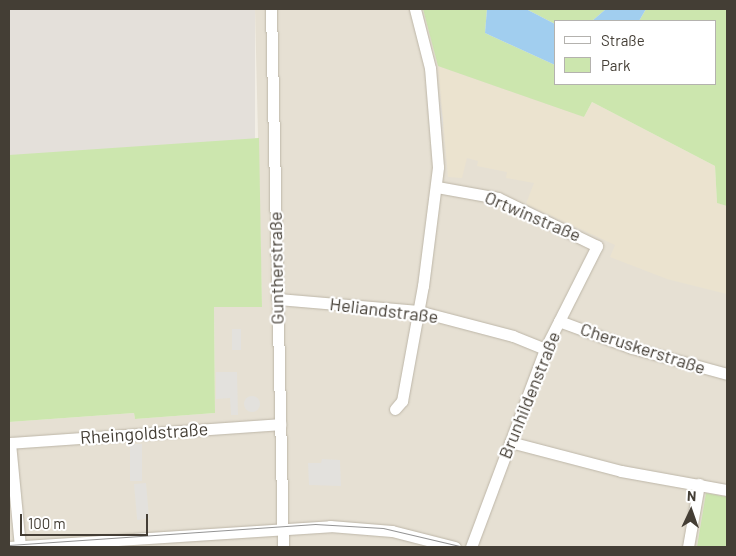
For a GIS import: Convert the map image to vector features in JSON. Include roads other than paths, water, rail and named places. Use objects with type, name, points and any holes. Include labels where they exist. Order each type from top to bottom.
[{"type":"street","name":"Guntherstraße","points":[[271,9],[283,547]]},
{"type":"street","points":[[395,410],[402,401],[437,187],[438,145],[434,96],[425,38],[416,9]]},
{"type":"street","name":"Ortwinstraße","points":[[437,187],[498,198],[596,246]]},
{"type":"street","name":"Brunhildenstraße","points":[[471,547],[546,349],[596,246]]},
{"type":"street","name":"Heliandstraße","points":[[278,299],[418,311],[481,326],[546,349]]},
{"type":"street","name":"Cheruskerstraße","points":[[559,321],[632,348],[727,374]]},
{"type":"street","name":"Rheingoldstraße","points":[[9,443],[280,424]]},
{"type":"street","points":[[510,442],[597,466],[727,490]]},
{"type":"street","points":[[9,443],[16,547],[144,543],[283,528],[369,528],[414,536],[455,547]]},
{"type":"street","points":[[688,547],[699,484]]},
{"type":"water","points":[[487,9],[526,9],[554,23],[554,65],[485,33]]},
{"type":"water","points":[[606,9],[646,9],[640,20],[593,20]]},
{"type":"tram line","points":[[9,545],[315,524],[383,528],[464,547]]}]
